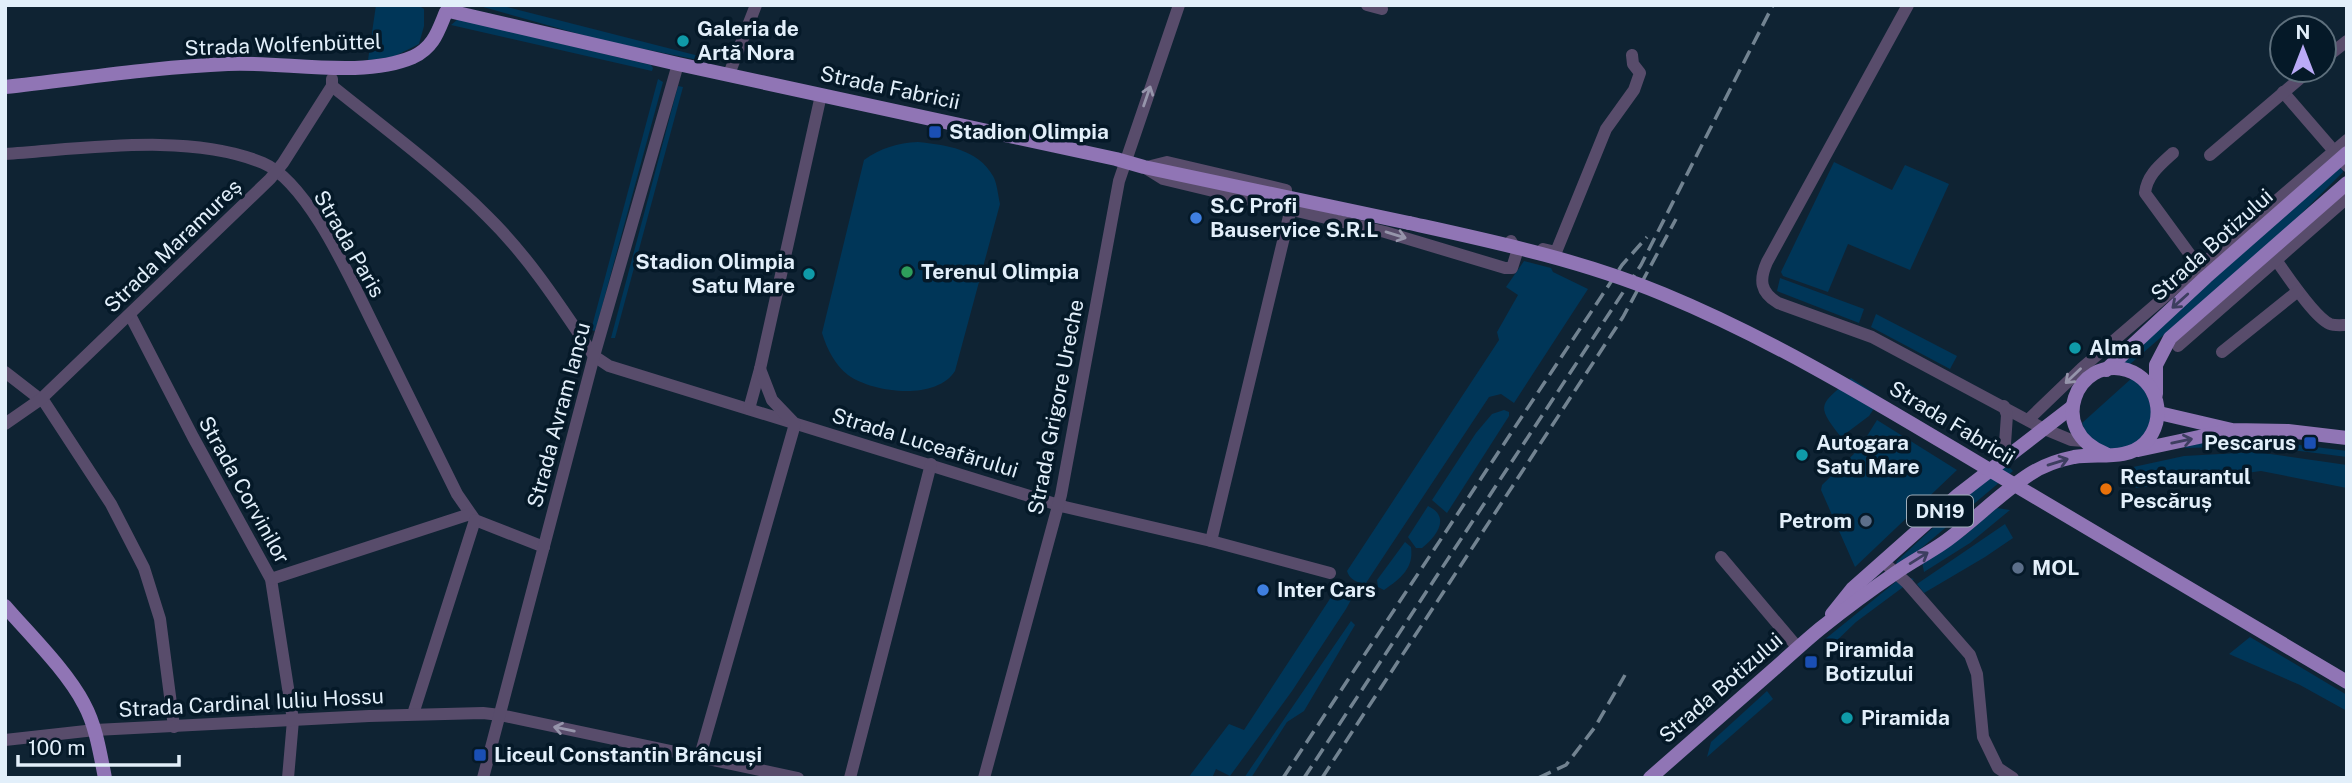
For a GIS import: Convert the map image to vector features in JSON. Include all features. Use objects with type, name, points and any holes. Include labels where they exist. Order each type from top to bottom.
[{"type":"main road","name":"Strada Fabricii","points":[[448,9],[678,64],[1500,243],[1584,264],[1662,294],[1839,380],[2347,682]]},
{"type":"main road","name":"Strada Wolfenbüttel","points":[[5,87],[226,64],[332,68],[377,65],[420,53],[431,43],[448,9]]},
{"type":"main road","name":"Strada Botizului","points":[[1820,629],[1852,589],[1958,495],[2072,407],[2083,383],[2098,372],[2106,370],[2202,272],[2342,157]]},
{"type":"main road","name":"Strada Botizului","points":[[1650,778],[1820,629],[1894,573],[1943,543],[2029,475],[2045,466],[2077,457],[2132,452],[2151,436],[2158,406],[2156,365],[2170,338],[2347,183]]},
{"type":"main road","points":[[2106,370],[2127,370],[2140,376],[2150,387],[2158,406],[2232,430]]},
{"type":"main road","points":[[2072,407],[2077,432],[2094,449],[2106,454]]},
{"type":"main road","points":[[2132,452],[2232,430],[2288,431],[2347,438]]},
{"type":"main road","points":[[5,606],[74,687],[85,705],[105,778]]},
{"type":"street","points":[[729,74],[756,5]]},
{"type":"street","name":"Strada Grigore Ureche","points":[[984,778],[1058,504],[1124,160],[1179,5]]},
{"type":"street","points":[[1367,5],[1382,9]]},
{"type":"street","name":"Strada Fabricii","points":[[1908,5],[1767,262],[1761,275],[1762,287],[1768,297],[1778,303],[1872,337],[2042,428],[2071,440],[2084,441]]},
{"type":"street","points":[[1511,240],[1556,252],[1606,129],[1634,90],[1640,73],[1633,64],[1632,55]]},
{"type":"street","name":"Strada Avram Iancu","points":[[483,778],[594,356],[678,64]]},
{"type":"street","points":[[332,68],[332,86],[439,171],[519,250],[594,356]]},
{"type":"street","points":[[2210,155],[2293,84]]},
{"type":"street","name":"Strada Maramureș","points":[[5,424],[41,399],[275,172],[332,86]]},
{"type":"street","points":[[2283,92],[2342,157]]},
{"type":"street","points":[[749,410],[821,95]]},
{"type":"street","points":[[2342,157],[2347,140]]},
{"type":"street","name":"Strada Paris","points":[[5,154],[168,145],[241,156],[264,164],[275,172],[290,184],[332,244],[457,494],[472,517]]},
{"type":"street","points":[[2028,420],[2082,368],[2202,272],[2145,193],[2146,183],[2158,167],[2174,153]]},
{"type":"street","name":"Strada Fabricii","points":[[1167,162],[1511,240],[1517,252],[1512,268],[1505,268],[1385,232],[1163,179],[1144,167],[1167,162]]},
{"type":"street","points":[[2179,346],[2347,198]]},
{"type":"street","points":[[1210,541],[1291,208]]},
{"type":"street","points":[[2276,260],[2322,318],[2331,324],[2347,325]]},
{"type":"street","points":[[2222,352],[2298,291]]},
{"type":"street","name":"Strada Corvinilor","points":[[130,315],[271,579],[293,720],[288,778]]},
{"type":"street","name":"Strada Luceafărului","points":[[594,356],[609,366],[1058,504],[1330,573]]},
{"type":"street","points":[[700,756],[795,424],[772,400],[760,369]]},
{"type":"street","points":[[5,372],[41,399],[67,434],[111,504],[144,568],[160,619],[174,727]]},
{"type":"street","name":"Strada Fabricii","points":[[2004,406],[2007,415],[2004,458]]},
{"type":"street","points":[[850,778],[931,464]]},
{"type":"street","points":[[271,579],[472,517],[544,547]]},
{"type":"street","points":[[413,714],[472,517]]},
{"type":"street","points":[[1721,557],[1798,648]]},
{"type":"street","points":[[1884,561],[1907,583],[1970,655],[1977,674],[1983,737],[1998,768],[2013,778]]},
{"type":"street","name":"Strada Cardinal Iuliu Hossu","points":[[5,740],[94,730],[413,714],[500,715],[799,778]]},
{"type":"shaded area","points":[[376,5],[418,5],[424,9],[424,26],[419,44],[393,57],[368,60]]},
{"type":"shaded area","points":[[476,5],[499,5],[703,57],[703,61],[600,40]]},
{"type":"shaded area","points":[[458,19],[651,65],[653,68],[652,71],[451,25]]},
{"type":"shaded area","points":[[658,79],[663,82],[597,325],[595,331],[591,330]]},
{"type":"shaded area","points":[[678,86],[683,87],[615,338],[611,338]]},
{"type":"shaded area","points":[[918,142],[950,147],[979,160],[994,179],[1000,204],[955,371],[946,381],[934,387],[888,390],[848,375],[832,356],[822,333],[864,160],[890,147]]},
{"type":"shaded area","points":[[1834,162],[1892,190],[1905,165],[1949,184],[1910,270],[1848,244],[1828,292],[1783,276],[1781,272]]},
{"type":"shaded area","points":[[2341,166],[2343,172],[2287,228],[2129,365],[2119,363]]},
{"type":"shaded area","points":[[1524,261],[1551,268],[1553,272],[1588,289],[1514,403],[1501,394],[1489,397],[1366,583],[1354,580],[1347,571],[1499,340],[1497,332],[1518,295],[1506,287]]},
{"type":"shaded area","points":[[1780,278],[1864,309],[1859,323],[1777,291]]},
{"type":"shaded area","points":[[1876,314],[1957,356],[1950,369],[1871,327]]},
{"type":"shaded area","points":[[1851,378],[1881,398],[1869,416],[1841,437],[1824,411],[1825,405]]},
{"type":"shaded area","points":[[2132,378],[2142,385],[2155,414],[2144,440],[2116,449],[2100,447],[2087,434],[2082,423]]},
{"type":"shaded area","points":[[1504,410],[1509,412],[1509,416],[1447,513],[1432,500],[1476,433],[1492,414]]},
{"type":"shaded area","points":[[1877,420],[1957,470],[1855,567],[1821,490],[1822,485],[1859,449]]},
{"type":"shaded area","points":[[2196,443],[2292,444],[2347,451],[2347,457],[2261,446],[2185,448]]},
{"type":"shaded area","points":[[2256,452],[2347,465],[2347,488],[2261,471],[2136,488],[2124,469],[2184,456]]},
{"type":"shaded area","points":[[2004,462],[2013,471],[1900,566],[1896,565],[1897,561]]},
{"type":"shaded area","points":[[1428,506],[1439,516],[1439,527],[1428,543],[1422,548],[1416,548],[1408,537]]},
{"type":"shaded area","points":[[1997,508],[2010,510],[1970,543],[1924,572],[1922,562],[1964,536]]},
{"type":"shaded area","points":[[2005,524],[2013,538],[1924,593],[1917,584]]},
{"type":"shaded area","points":[[1405,542],[1411,547],[1408,567],[1401,577],[1384,590],[1378,587],[1377,580]]},
{"type":"shaded area","points":[[1903,576],[1914,579],[1856,622],[1828,649],[1824,640]]},
{"type":"shaded area","points":[[1339,585],[1348,590],[1352,598],[1346,609],[1292,691],[1230,776],[1216,769],[1212,778],[1188,778],[1229,724],[1244,730]]},
{"type":"shaded area","points":[[1351,621],[1355,625],[1304,711],[1287,722],[1251,778],[1244,778]]},
{"type":"shaded area","points":[[2250,637],[2347,695],[2347,711],[2300,685],[2229,654]]},
{"type":"shaded area","points":[[1767,691],[1773,699],[1707,757],[1711,742]]},
{"type":"railway","points":[[1304,778],[1641,265],[1773,5]]},
{"type":"railway","points":[[1322,778],[1623,317],[1676,219]]},
{"type":"railway","points":[[1283,778],[1622,265],[1647,237]]},
{"type":"railway","points":[[1538,778],[1566,765],[1595,727],[1625,675]]},
{"type":"place","name":"Galeria de Artă Nora","points":[[683,41]]},
{"type":"place","name":"Stadion Olimpia","points":[[935,132]]},
{"type":"place","name":"S.C Profi Bauservice S.R.L","points":[[1196,218]]},
{"type":"place","name":"Terenul Olimpia","points":[[907,272]]},
{"type":"place","name":"Stadion Olimpia Satu Mare","points":[[809,274]]},
{"type":"place","name":"Alma","points":[[2075,348]]},
{"type":"place","name":"Pescarus","points":[[2310,443]]},
{"type":"place","name":"Autogara Satu Mare","points":[[1802,455]]},
{"type":"place","name":"Restaurantul Pescăruș","points":[[2106,489]]},
{"type":"place","name":"Petrom","points":[[1866,521]]},
{"type":"place","name":"MOL","points":[[2018,568]]},
{"type":"place","name":"Inter Cars","points":[[1263,590]]},
{"type":"place","name":"Piramida Botizului","points":[[1811,662]]},
{"type":"place","name":"Piramida","points":[[1847,718]]},
{"type":"place","name":"Liceul Constantin Brâncuși","points":[[480,755]]}]
